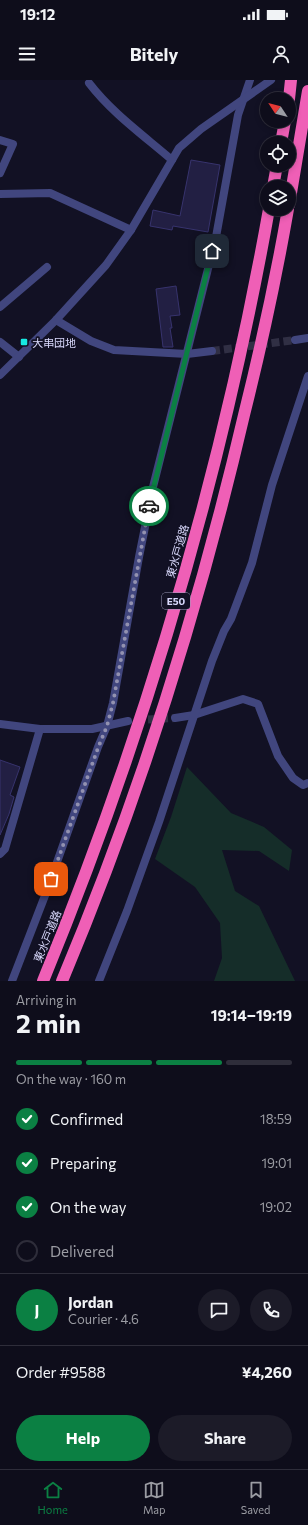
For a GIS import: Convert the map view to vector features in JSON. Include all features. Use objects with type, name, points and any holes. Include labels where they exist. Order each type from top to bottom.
[{"type":"highway","points":[[290,92],[292,80]]},
{"type":"highway","points":[[293,180],[308,91]]},
{"type":"highway","name":"東水戸道路","points":[[43,981],[92,855],[134,736],[164,644],[216,456],[244,338],[268,216]]},
{"type":"highway","name":"E50","points":[[62,981],[109,862],[152,741],[184,640],[232,468],[262,342],[287,216]]},
{"type":"street","points":[[12,981],[107,726],[113,703],[153,487],[188,354],[216,237],[238,115],[250,80]]},
{"type":"street","points":[[0,375],[91,283],[131,230],[179,148],[187,139],[271,80]]},
{"type":"street","points":[[89,83],[101,99],[115,112],[172,160]]},
{"type":"street","points":[[0,140],[13,144],[0,174]]},
{"type":"street","points":[[0,194],[50,193],[131,230]]},
{"type":"street","points":[[0,307],[47,267]]},
{"type":"street","points":[[56,320],[91,341],[114,350],[188,354],[212,350]]},
{"type":"street","points":[[295,340],[308,338]]},
{"type":"street","points":[[0,342],[19,357]]},
{"type":"street","points":[[99,981],[127,911],[159,822],[212,661],[224,631],[231,619],[252,563],[272,485],[308,376]]},
{"type":"street","points":[[175,718],[194,715],[243,699],[258,704],[278,756],[293,778],[303,785],[308,784]]},
{"type":"street","points":[[0,724],[40,729],[92,728],[128,721]]},
{"type":"street","points":[[0,854],[5,849],[40,729]]},
{"type":"green space","points":[[187,767],[231,813],[264,827],[292,850],[289,871],[259,851],[222,850],[235,891],[259,906],[295,981],[214,981],[222,958],[220,923],[195,887],[155,859],[171,817]]},
{"type":"building","points":[[191,160],[220,165],[208,232],[173,226],[172,230],[150,226],[153,210],[180,216]]},
{"type":"building","points":[[176,286],[180,315],[170,316],[173,347],[163,347],[156,289]]},
{"type":"building","points":[[0,760],[20,767],[10,795],[14,797],[9,814],[0,835]]},
{"type":"tunnel","points":[[212,351],[295,340]]},
{"type":"tunnel","points":[[136,720],[175,718]]},
{"type":"way so far","points":[[51,879],[107,726],[113,703],[149,506]]},
{"type":"place","name":"大串団地","points":[[24,342]]},
{"type":"route","points":[[149,506],[188,354],[212,251]]}]
